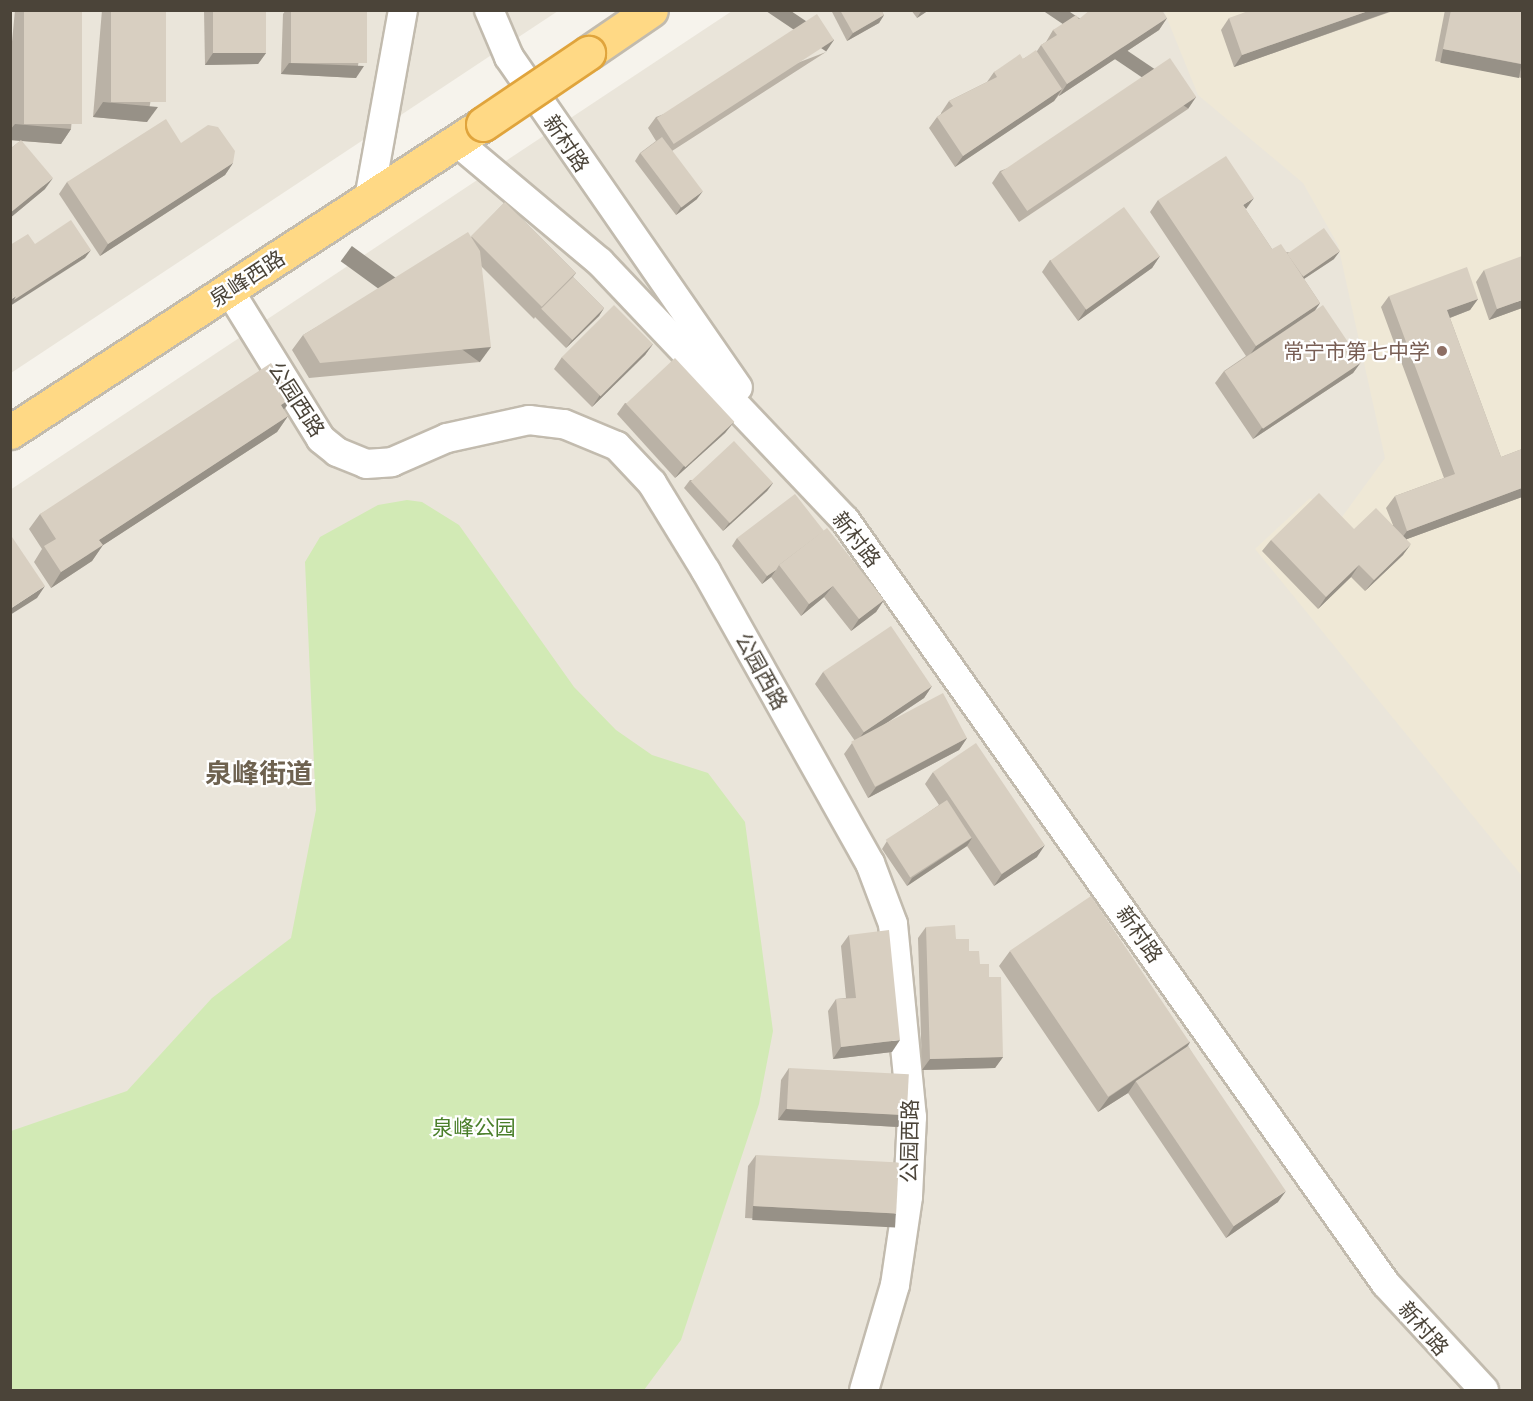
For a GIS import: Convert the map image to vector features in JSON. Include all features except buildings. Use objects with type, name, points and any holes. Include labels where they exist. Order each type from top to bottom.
[{"type":"highway","name":"泉峰西路","points":[[10,432],[457,142],[651,10]]},
{"type":"street","points":[[369,199],[403,10]]},
{"type":"street","name":"新村路","points":[[489,10],[509,57],[674,301],[801,475]]},
{"type":"street","name":"新村路","points":[[457,142],[600,262],[852,529],[1386,1284],[1484,1390]]},
{"type":"street","name":"公园西路","points":[[229,290],[321,439],[337,452],[366,464],[392,462],[447,438],[529,420],[564,424],[617,446],[652,483],[706,571],[870,863],[893,924],[912,1116],[908,1197],[895,1285],[864,1390]]},
{"type":"shaded area","points":[[11,11],[558,11],[11,373]]},
{"type":"shaded area","points":[[732,11],[1522,11],[1522,1390],[11,1390],[10,490]]},
{"type":"shaded area","name":"常宁市第七中学","points":[[1164,11],[1522,11],[1522,876],[1255,549],[1310,498],[1342,517],[1385,458],[1338,245],[1303,183],[1198,95]]},
{"type":"green space","name":"泉峰公园","points":[[407,500],[422,502],[459,525],[574,687],[616,730],[652,755],[708,773],[745,822],[773,1031],[759,1104],[681,1340],[644,1390],[11,1390],[11,1131],[127,1091],[212,998],[291,938],[316,810],[305,562],[320,537],[378,505]]},
{"type":"place","name":"常宁市第七中学","points":[[1442,351]]},
{"type":"district","name":"泉峰街道","points":[[259,773]]}]
